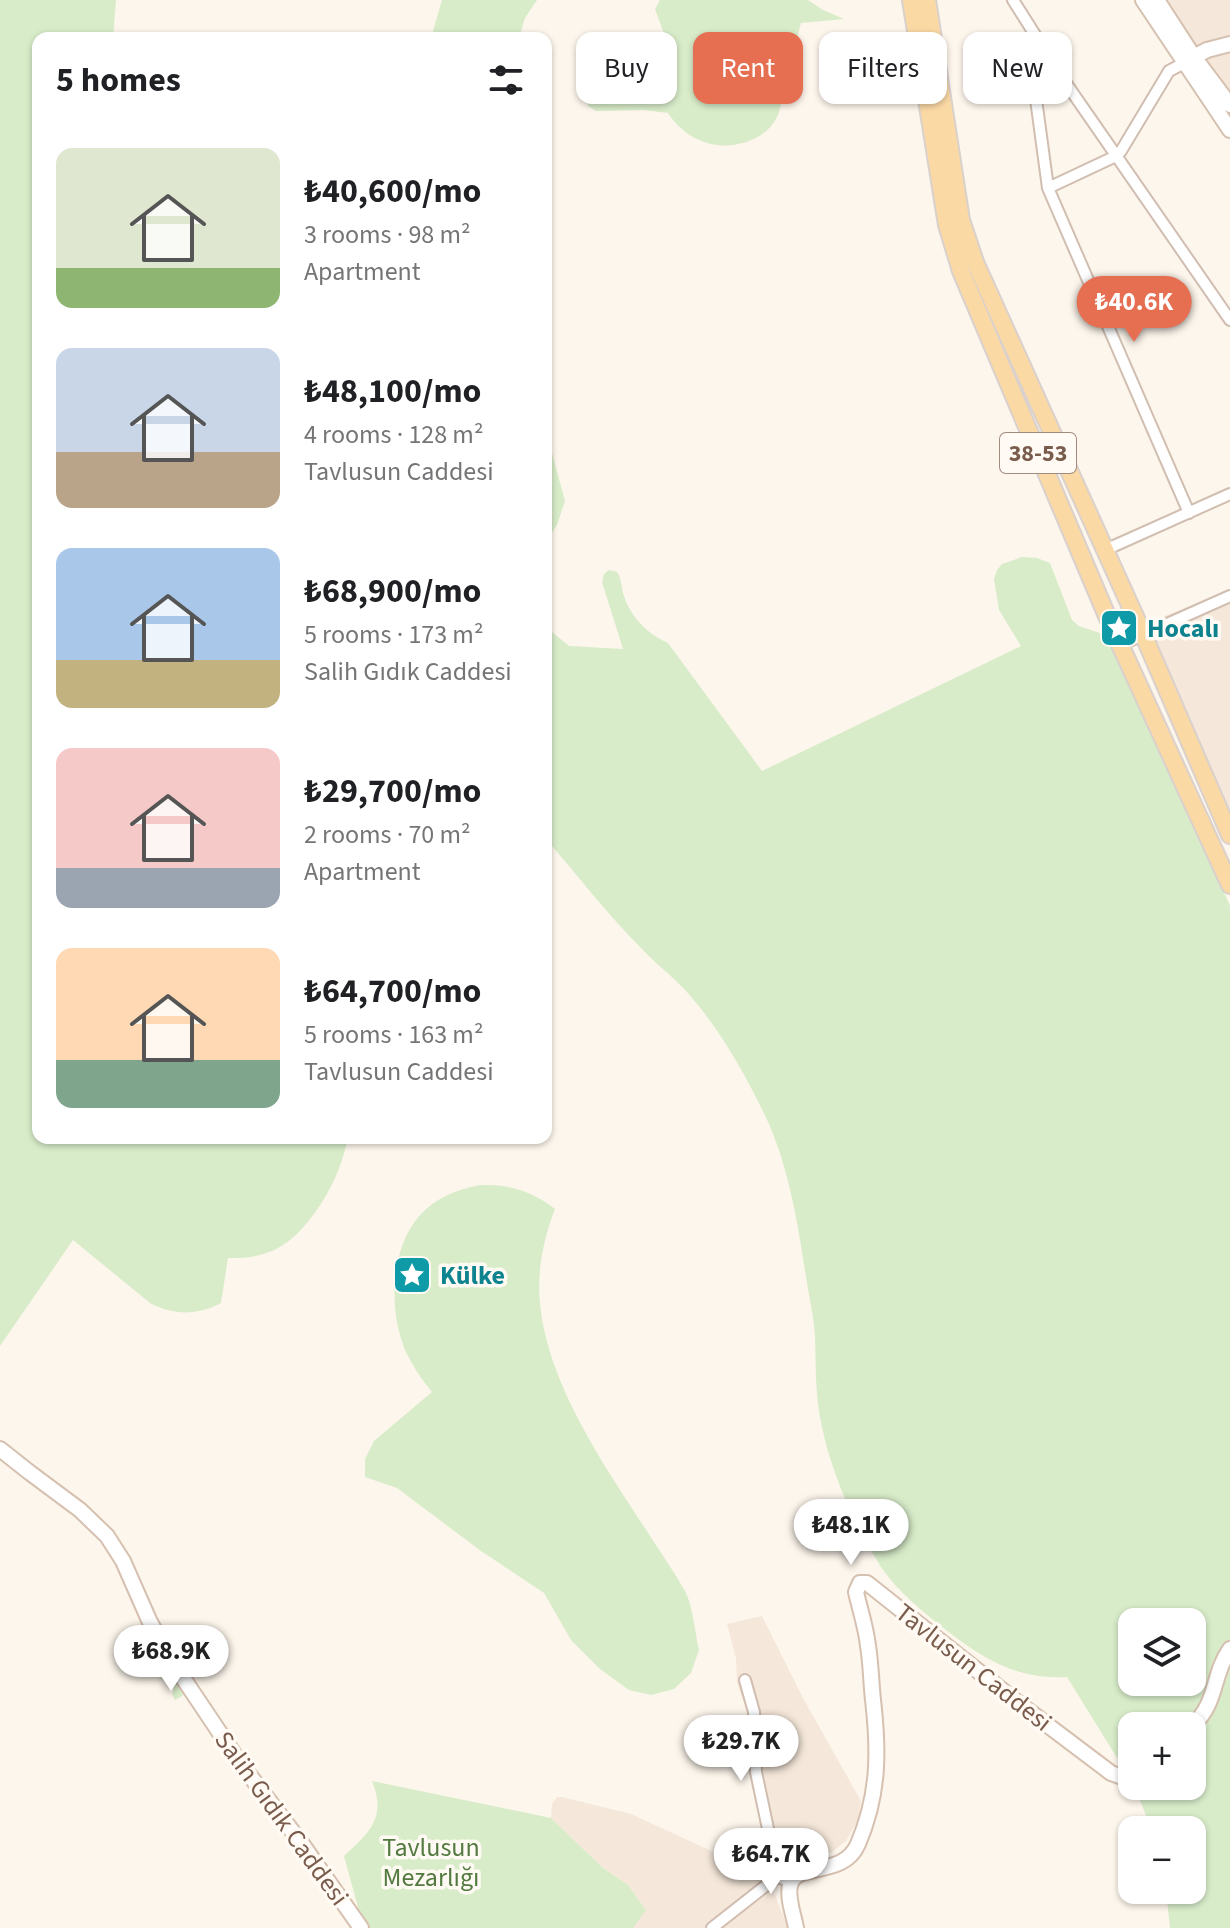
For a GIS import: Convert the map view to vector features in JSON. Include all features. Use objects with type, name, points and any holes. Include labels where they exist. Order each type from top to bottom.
[{"type":"main road","name":"38-53","points":[[911,0],[947,225],[961,271],[1120,645],[1230,885]]},
{"type":"main road","points":[[927,0],[961,220],[975,262],[1230,835]]},
{"type":"street","points":[[1013,0],[1033,32]]},
{"type":"street","points":[[1143,0],[1189,60],[1230,105]]},
{"type":"street","points":[[1157,0],[1230,130]]},
{"type":"street","points":[[1048,188],[1116,156],[1169,71],[1212,48],[1230,44]]},
{"type":"street","points":[[1072,90],[1230,320]]},
{"type":"street","points":[[1036,104],[1048,188],[1189,513]]},
{"type":"street","points":[[1105,550],[1230,494]]},
{"type":"street","points":[[1120,645],[1228,600]]},
{"type":"street","name":"Salih Gıdık Caddesi","points":[[0,1449],[80,1510],[107,1536],[123,1561],[169,1657],[238,1760],[361,1928]]},
{"type":"street","name":"Tavlusun Caddesi","points":[[788,1878],[803,1871],[837,1865],[851,1854],[858,1843],[871,1799],[878,1766],[868,1645],[856,1592],[862,1583],[877,1590],[1007,1694],[1118,1776]]},
{"type":"street","points":[[1203,1712],[1230,1649]]},
{"type":"street","points":[[745,1680],[754,1712],[756,1772],[788,1878],[796,1928]]},
{"type":"street","points":[[712,1928],[788,1878]]},
{"type":"shaded area","points":[[1150,0],[1230,0],[1230,118]]},
{"type":"shaded area","points":[[1230,590],[1230,830],[1140,626]]},
{"type":"shaded area","points":[[762,1616],[803,1698],[861,1801],[859,1818],[846,1841],[816,1859],[793,1859],[782,1855],[748,1765],[751,1741],[749,1717],[737,1683],[736,1658],[727,1624]]},
{"type":"shaded area","points":[[557,1797],[631,1814],[768,1877],[788,1928],[633,1928],[646,1910],[628,1885],[603,1868],[551,1818],[552,1804]]},
{"type":"green space","points":[[0,0],[116,0],[113,32],[32,32],[32,1144],[346,1144],[332,1185],[298,1233],[268,1253],[228,1258],[221,1303],[194,1312],[176,1312],[159,1307],[73,1240],[0,1346]]},
{"type":"green space","points":[[442,0],[537,0],[525,18],[521,32],[433,32]]},
{"type":"green space","points":[[660,0],[808,0],[844,19],[801,23],[799,32],[693,32],[693,104],[781,104],[776,119],[766,132],[735,145],[718,145],[689,135],[668,113],[596,111],[588,106],[677,104],[677,32],[663,32],[655,9]]},
{"type":"green space","points":[[552,453],[565,501],[552,532]]},
{"type":"green space","points":[[1022,557],[1050,563],[1072,620],[1079,626],[1112,637],[1230,906],[1230,1928],[1170,1928],[1167,1904],[1206,1904],[1206,1816],[1146,1816],[1140,1800],[1206,1800],[1206,1712],[1118,1712],[1118,1759],[1067,1677],[1032,1675],[1002,1666],[988,1658],[920,1608],[881,1567],[844,1497],[825,1440],[816,1380],[814,1322],[800,1238],[788,1180],[769,1124],[732,1054],[699,1006],[617,923],[552,846],[552,632],[569,646],[623,649],[602,582],[609,570],[619,575],[627,604],[636,618],[647,630],[668,643],[762,771],[1021,646],[999,610],[994,579],[1002,564]]},
{"type":"green space","points":[[480,1185],[520,1190],[555,1209],[540,1268],[539,1292],[545,1335],[567,1397],[582,1427],[688,1597],[699,1650],[691,1673],[674,1689],[651,1695],[629,1690],[600,1669],[571,1640],[544,1593],[481,1551],[397,1488],[365,1477],[365,1459],[374,1441],[432,1392],[408,1356],[398,1326],[395,1283],[402,1246],[418,1217],[430,1206],[444,1197]]},
{"type":"green space","points":[[159,1648],[187,1693],[175,1700],[172,1694],[173,1679],[166,1672],[150,1668],[129,1673],[126,1664]]},
{"type":"green space","name":"Tavlusun Mezarlığı","points":[[372,1781],[551,1818],[603,1868],[628,1885],[646,1910],[633,1928],[370,1928],[359,1911],[344,1856],[373,1824],[377,1805]]},
{"type":"place","name":"Hocalı","points":[[1119,628]]},
{"type":"place","name":"Külke","points":[[412,1275]]}]
